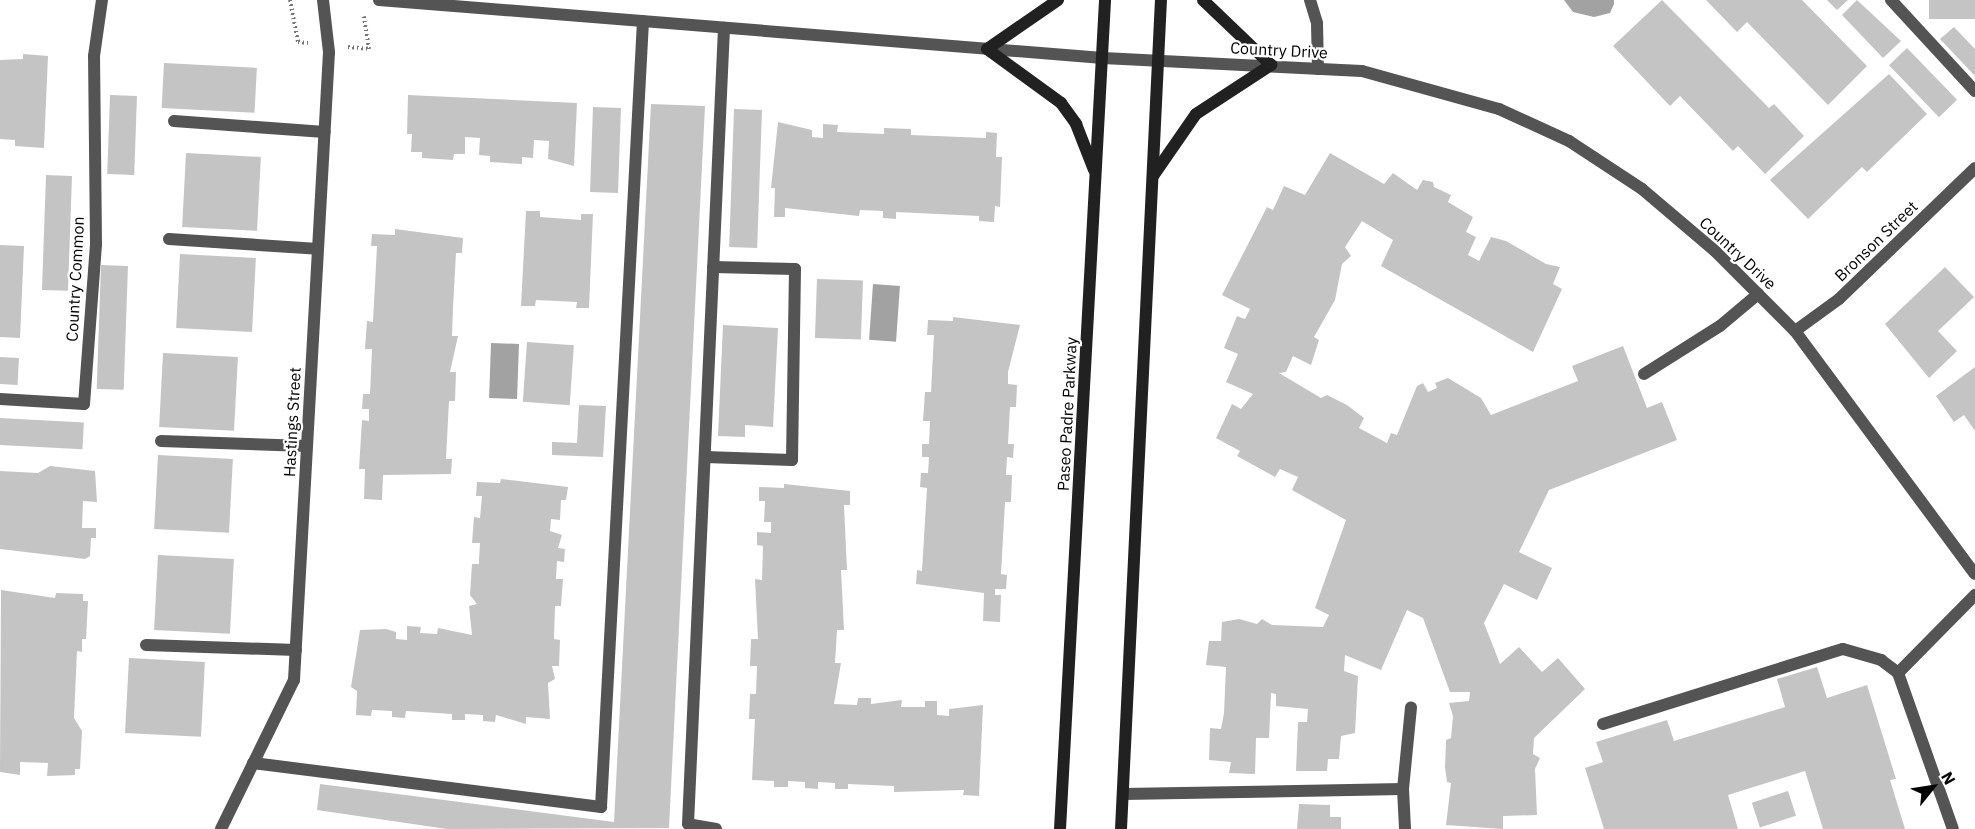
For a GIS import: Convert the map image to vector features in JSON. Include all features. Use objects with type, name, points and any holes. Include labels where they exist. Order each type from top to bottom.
[{"type":"main road","points":[[1058,0],[987,49],[1061,103],[1076,124],[1096,175]]},
{"type":"main road","name":"Paseo Padre Parkway","points":[[1060,829],[1105,0]]},
{"type":"main road","points":[[1121,829],[1161,0]]},
{"type":"main road","points":[[1153,178],[1196,114],[1271,65],[1203,0]]},
{"type":"street","name":"Country Common","points":[[0,399],[84,404],[96,244],[94,56],[102,0]]},
{"type":"street","name":"Hastings Street","points":[[221,829],[294,680],[329,52],[322,0]]},
{"type":"street","name":"Country Drive","points":[[379,0],[1103,58],[1362,71],[1499,109],[1569,141],[1642,189],[1758,294],[1795,331],[1975,574]]},
{"type":"street","points":[[1310,0],[1317,23],[1318,69]]},
{"type":"street","points":[[1891,0],[1975,91]]},
{"type":"street","points":[[253,763],[601,807],[643,21]]},
{"type":"street","points":[[716,829],[688,824],[724,28]]},
{"type":"street","points":[[174,121],[325,132]]},
{"type":"street","name":"Bronson Street","points":[[1795,331],[1839,299],[1975,168]]},
{"type":"street","points":[[169,239],[318,249]]},
{"type":"street","points":[[705,457],[792,460],[795,269],[714,267]]},
{"type":"street","points":[[1644,374],[1720,326],[1758,294]]},
{"type":"street","points":[[161,441],[307,446]]},
{"type":"street","points":[[1898,673],[1975,595]]},
{"type":"street","points":[[146,645],[296,650]]},
{"type":"street","points":[[1603,724],[1843,650],[1881,660],[1898,673],[1953,829]]},
{"type":"street","points":[[1405,829],[1403,789],[1411,707]]},
{"type":"street","points":[[1123,794],[1403,789]]},
{"type":"path","points":[[290,0],[298,42]]},
{"type":"path","points":[[363,10],[369,49]]},
{"type":"shaded area","points":[[1564,0],[1614,0],[1614,4],[1610,13],[1594,17],[1573,12]]},
{"type":"shaded area","points":[[873,284],[900,286],[896,342],[869,340]]},
{"type":"shaded area","points":[[491,343],[519,344],[517,399],[489,398]]},
{"type":"building","points":[[1662,0],[1769,108],[1774,104],[1804,136],[1765,174],[1738,146],[1733,151],[1680,96],[1670,106],[1613,46]]},
{"type":"building","points":[[1706,0],[1802,0],[1867,66],[1828,105],[1747,22],[1737,32]]},
{"type":"building","points":[[1827,0],[1848,0],[1837,10]]},
{"type":"building","points":[[1857,0],[1901,41],[1883,58],[1842,15]]},
{"type":"building","points":[[1929,0],[1975,0],[1975,19],[1929,19]]},
{"type":"building","points":[[1954,27],[1975,49],[1975,76],[1940,39]]},
{"type":"building","points":[[1907,48],[1957,100],[1939,117],[1889,65]]},
{"type":"building","points":[[23,54],[48,56],[44,148],[15,146],[15,140],[0,139],[0,60],[23,59]]},
{"type":"building","points":[[164,63],[257,68],[255,113],[162,108]]},
{"type":"building","points":[[1889,74],[1927,114],[1867,172],[1862,167],[1808,219],[1770,180]]},
{"type":"building","points":[[110,95],[137,96],[134,175],[107,174]]},
{"type":"building","points":[[408,95],[577,103],[574,166],[548,159],[549,141],[534,140],[533,158],[522,157],[522,164],[490,162],[490,156],[479,155],[480,138],[465,137],[465,154],[454,154],[453,160],[422,158],[422,152],[411,152],[412,134],[407,134]]},
{"type":"building","points":[[651,104],[705,106],[669,828],[447,829],[317,810],[320,784],[614,822]]},
{"type":"building","points":[[593,107],[621,108],[618,193],[590,192]]},
{"type":"building","points":[[734,109],[762,110],[757,248],[729,247]]},
{"type":"building","points":[[778,122],[812,130],[812,137],[823,138],[823,124],[838,125],[837,132],[884,134],[884,128],[911,129],[911,135],[986,138],[986,132],[997,133],[996,157],[1002,157],[1000,207],[995,206],[994,222],[979,221],[979,216],[896,212],[896,219],[883,218],[883,211],[860,210],[859,216],[785,208],[785,217],[774,217],[775,188],[771,188]]},
{"type":"building","points":[[186,153],[261,157],[257,231],[182,227]]},
{"type":"building","points":[[1330,153],[1384,184],[1393,173],[1417,190],[1423,180],[1433,182],[1434,187],[1451,195],[1448,202],[1473,217],[1466,232],[1476,237],[1468,255],[1479,261],[1491,237],[1506,241],[1546,264],[1560,267],[1553,284],[1562,289],[1533,352],[1381,266],[1393,240],[1362,221],[1345,247],[1351,256],[1342,264],[1335,300],[1314,337],[1319,340],[1311,365],[1293,356],[1286,372],[1279,373],[1321,398],[1327,395],[1347,405],[1364,418],[1359,428],[1387,443],[1391,433],[1397,435],[1417,386],[1423,383],[1428,392],[1437,388],[1435,383],[1448,378],[1481,398],[1491,415],[1578,381],[1572,366],[1623,346],[1647,408],[1662,402],[1677,440],[1549,490],[1519,552],[1552,568],[1537,600],[1504,584],[1484,623],[1500,664],[1519,647],[1542,672],[1558,658],[1585,689],[1534,738],[1533,754],[1540,758],[1535,769],[1537,815],[1503,816],[1503,829],[1446,825],[1451,783],[1447,782],[1445,767],[1446,740],[1451,738],[1453,716],[1449,703],[1469,701],[1470,692],[1450,692],[1423,618],[1407,610],[1381,670],[1345,655],[1344,671],[1358,676],[1355,733],[1341,736],[1339,759],[1328,759],[1327,771],[1296,771],[1298,722],[1307,722],[1308,709],[1276,706],[1276,694],[1271,693],[1269,738],[1256,738],[1255,774],[1229,773],[1231,762],[1209,760],[1210,728],[1221,729],[1224,713],[1226,667],[1206,665],[1209,641],[1221,641],[1222,622],[1239,619],[1257,624],[1262,619],[1272,625],[1323,627],[1329,615],[1315,608],[1346,520],[1292,490],[1298,477],[1280,469],[1275,477],[1237,456],[1240,451],[1216,438],[1232,404],[1241,409],[1253,394],[1226,382],[1238,354],[1224,348],[1237,316],[1245,319],[1250,309],[1222,295],[1267,207],[1273,210],[1284,186],[1305,195]]},
{"type":"building","points":[[46,175],[72,176],[68,291],[42,290]]},
{"type":"building","points":[[526,211],[540,211],[540,217],[581,220],[581,214],[593,214],[589,308],[576,308],[577,302],[536,300],[535,306],[521,306]]},
{"type":"building","points":[[395,229],[463,238],[462,253],[456,253],[453,308],[452,336],[458,336],[450,372],[456,372],[455,401],[449,401],[446,459],[452,459],[451,474],[383,475],[382,500],[364,499],[365,469],[359,469],[362,420],[369,421],[369,409],[362,409],[363,394],[370,394],[372,349],[365,349],[367,321],[373,322],[377,246],[371,246],[372,234],[395,235]]},
{"type":"building","points":[[0,245],[24,246],[20,338],[0,337]]},
{"type":"building","points":[[180,254],[256,258],[252,332],[176,328]]},
{"type":"building","points":[[101,265],[128,266],[124,390],[97,389]]},
{"type":"building","points":[[1945,267],[1974,297],[1938,331],[1957,351],[1929,378],[1885,324]]},
{"type":"building","points":[[817,279],[863,281],[861,340],[815,338]]},
{"type":"building","points":[[953,317],[1020,325],[1008,372],[1008,384],[1017,385],[1016,407],[1010,407],[1008,444],[1014,444],[1013,458],[1007,457],[1006,475],[1012,475],[1011,502],[1005,502],[1001,574],[1007,575],[1006,589],[995,589],[995,595],[1001,595],[1000,622],[983,621],[984,593],[916,584],[917,570],[922,571],[927,488],[920,487],[921,473],[928,473],[929,457],[922,457],[922,444],[929,444],[930,421],[923,421],[925,392],[931,392],[934,335],[927,335],[928,320],[953,321]]},
{"type":"building","points":[[723,325],[778,328],[773,427],[745,425],[745,437],[718,436]]},
{"type":"building","points":[[527,342],[574,345],[570,405],[523,402]]},
{"type":"building","points":[[163,353],[238,357],[234,431],[159,427]]},
{"type":"building","points":[[0,357],[19,358],[18,385],[0,384]]},
{"type":"building","points":[[1975,367],[1975,431],[1964,415],[1954,422],[1936,396]]},
{"type":"building","points":[[579,405],[606,406],[603,457],[552,455],[552,442],[577,443]]},
{"type":"building","points":[[0,418],[84,422],[82,449],[0,445]]},
{"type":"building","points":[[158,455],[233,459],[229,533],[154,529]]},
{"type":"building","points":[[50,466],[95,471],[97,502],[83,501],[82,528],[96,528],[96,538],[91,538],[90,556],[85,559],[0,549],[0,471],[38,473]]},
{"type":"building","points":[[501,479],[568,487],[566,500],[561,500],[560,520],[551,519],[550,531],[562,535],[558,548],[565,549],[564,562],[557,561],[556,579],[563,579],[561,606],[555,606],[554,639],[560,640],[559,666],[552,666],[555,679],[548,683],[550,719],[526,717],[526,724],[496,715],[495,722],[483,721],[483,715],[465,714],[465,720],[452,720],[452,714],[406,711],[405,718],[392,717],[392,711],[372,710],[371,716],[356,715],[357,691],[351,687],[360,630],[386,629],[396,632],[396,639],[407,640],[407,626],[421,627],[420,633],[437,634],[438,628],[472,635],[469,606],[477,604],[470,595],[472,564],[479,564],[480,543],[472,543],[474,517],[480,518],[482,496],[476,496],[477,482],[500,483]]},
{"type":"building","points":[[784,484],[850,491],[850,505],[844,505],[847,570],[841,570],[844,630],[837,630],[835,663],[841,663],[834,704],[857,705],[858,698],[871,698],[871,704],[902,700],[901,707],[925,707],[925,701],[937,701],[937,715],[949,716],[949,709],[983,705],[979,796],[963,795],[964,790],[894,792],[894,786],[848,784],[848,789],[835,789],[835,783],[818,782],[818,789],[805,788],[805,782],[788,781],[788,787],[774,787],[774,781],[752,780],[755,719],[749,719],[750,694],[756,694],[757,666],[750,666],[751,639],[758,639],[755,579],[762,580],[763,546],[757,545],[757,532],[771,533],[771,522],[764,522],[765,501],[759,501],[759,487],[784,488]]},
{"type":"building","points":[[158,555],[234,559],[230,634],[154,630]]},
{"type":"building","points":[[1,590],[55,598],[56,593],[83,594],[83,601],[88,601],[86,639],[82,639],[82,652],[77,651],[74,718],[82,731],[80,769],[75,769],[75,775],[47,776],[48,763],[20,762],[20,775],[0,772]]},
{"type":"building","points":[[129,658],[205,662],[201,737],[125,733]]},
{"type":"building","points":[[1817,667],[1827,698],[1867,685],[1896,779],[1890,780],[1905,829],[1823,829],[1805,771],[1728,795],[1738,829],[1604,829],[1585,768],[1603,762],[1596,742],[1667,720],[1674,741],[1785,707],[1777,679]]},
{"type":"building","points":[[1788,791],[1796,816],[1760,827],[1752,803]]},
{"type":"building","points":[[1299,804],[1330,805],[1330,817],[1341,817],[1341,829],[1297,829]]}]
